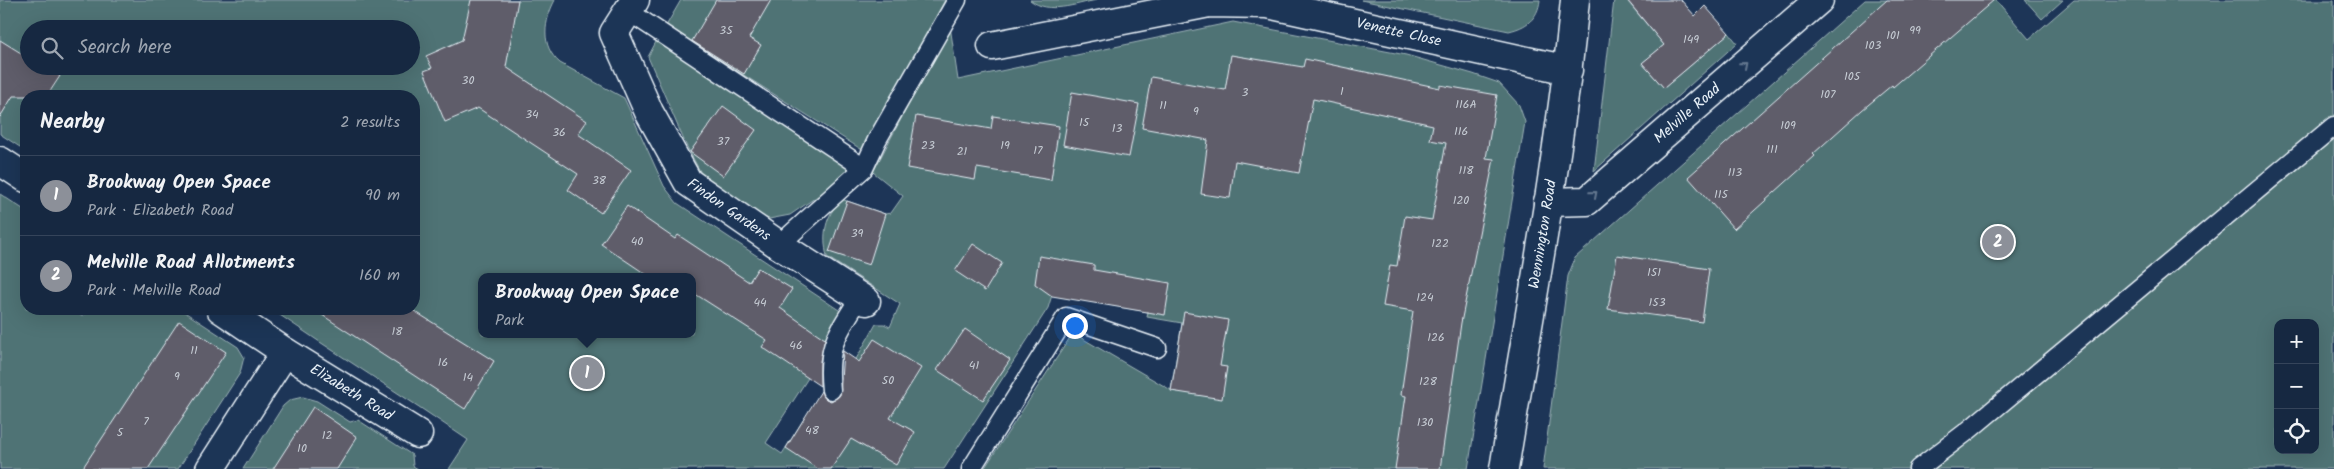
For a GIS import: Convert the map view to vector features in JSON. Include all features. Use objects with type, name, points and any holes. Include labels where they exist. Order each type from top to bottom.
[{"type":"street","name":"Wennington Road","points":[[1504,469],[1568,70],[1575,0]]},
{"type":"street","name":"Melville Road","points":[[1548,202],[1587,201],[1819,0]]},
{"type":"street","name":"Venette Close","points":[[992,46],[1209,3],[1268,4],[1568,70]]},
{"type":"street","name":"Findon Gardens","points":[[632,5],[614,33],[649,112],[688,182],[779,245],[863,299]]},
{"type":"street","points":[[0,161],[20,174]]},
{"type":"street","name":"Elizabeth Road","points":[[230,315],[285,352],[418,434]]},
{"type":"street","points":[[210,469],[285,352]]},
{"type":"lane","points":[[779,245],[864,168],[957,0]]},
{"type":"lane","points":[[632,5],[864,168]]},
{"type":"lane","points":[[1918,469],[1969,430],[2334,126]]},
{"type":"lane","points":[[831,390],[828,368],[833,343],[863,299]]},
{"type":"lane","points":[[971,469],[1066,317],[1157,348]]},
{"type":"green space","points":[[0,0],[555,0],[546,25],[549,49],[560,63],[624,98],[664,186],[677,203],[848,316],[766,443],[782,454],[805,417],[812,415],[865,447],[847,375],[876,324],[884,324],[890,327],[900,304],[827,257],[826,226],[831,212],[841,199],[885,214],[891,213],[903,196],[873,172],[950,26],[958,80],[1233,22],[1406,55],[1473,74],[1499,83],[1519,105],[1525,122],[1468,469],[984,469],[1073,333],[1171,390],[1182,323],[1147,317],[1148,312],[1052,295],[1048,308],[944,469],[449,469],[468,440],[280,315],[420,315],[420,90],[20,90],[20,147],[0,134]]},
{"type":"green space","points":[[681,0],[945,0],[864,151],[666,26]]},
{"type":"green space","points":[[1030,0],[1097,0],[1054,8],[1045,7]]},
{"type":"green space","points":[[1361,0],[1540,0],[1537,12],[1530,21],[1521,27],[1509,31]]},
{"type":"green space","points":[[1614,0],[1630,0],[1628,2],[1664,45],[1642,63],[1664,88],[1729,33],[1737,43],[1594,171]]},
{"type":"green space","points":[[1865,0],[1996,0],[2029,39],[2074,0],[2334,0],[2334,469],[1543,469],[1568,276],[1575,258]]},
{"type":"green space","points":[[2025,0],[2063,0],[2042,19]]},
{"type":"green space","points":[[657,40],[851,167],[837,183],[790,215],[769,219],[750,212],[703,177],[686,145],[648,57]]},
{"type":"green space","points":[[0,194],[20,207],[20,315],[189,315],[238,347],[244,357],[240,373],[178,469],[0,469]]},
{"type":"green space","points":[[303,397],[317,401],[350,422],[358,420],[412,455],[413,466],[418,469],[243,469],[283,406],[290,400]]},
{"type":"building","points":[[471,0],[518,0],[506,67],[587,121],[578,134],[631,170],[601,213],[568,190],[578,174],[478,108],[445,122],[424,71],[432,68],[426,56],[462,40]]},
{"type":"building","points":[[716,0],[771,0],[749,38],[761,45],[744,74],[692,41]]},
{"type":"building","points":[[1627,0],[1681,0],[1695,16],[1705,6],[1729,33],[1664,88],[1642,63],[1664,45]]},
{"type":"building","points":[[1887,0],[1994,0],[1893,87],[1892,85],[1862,110],[1813,154],[1815,156],[1734,229],[1688,177]]},
{"type":"building","points":[[0,40],[20,52],[20,75],[60,76],[51,90],[20,90],[20,96],[13,96],[0,117]]},
{"type":"building","points":[[1231,55],[1303,67],[1305,59],[1440,88],[1440,85],[1497,95],[1486,158],[1494,159],[1461,323],[1440,469],[1395,469],[1406,396],[1401,395],[1413,311],[1383,306],[1390,265],[1397,266],[1405,216],[1432,220],[1446,143],[1430,140],[1433,125],[1313,99],[1299,173],[1235,161],[1230,198],[1201,194],[1208,140],[1142,128],[1151,77],[1225,90]]},
{"type":"building","points":[[1072,92],[1139,104],[1129,157],[1063,145]]},
{"type":"building","points":[[723,106],[756,130],[723,176],[690,152]]},
{"type":"building","points":[[916,116],[991,129],[993,116],[1059,126],[1051,180],[977,168],[975,180],[907,168]]},
{"type":"building","points":[[847,201],[885,214],[869,265],[829,252]]},
{"type":"building","points":[[627,206],[675,239],[678,235],[749,282],[758,268],[792,289],[780,308],[825,339],[820,361],[820,386],[762,347],[767,340],[696,295],[696,273],[644,273],[601,244]]},
{"type":"building","points":[[973,244],[1002,263],[985,291],[955,271]]},
{"type":"building","points":[[1617,255],[1709,269],[1702,322],[1608,309]]},
{"type":"building","points":[[1039,256],[1094,265],[1094,270],[1170,283],[1165,315],[1052,296],[1035,284]]},
{"type":"building","points":[[1184,312],[1228,320],[1220,366],[1227,367],[1222,399],[1171,391]]},
{"type":"building","points":[[322,315],[420,315],[494,361],[465,409]]},
{"type":"building","points":[[179,321],[226,352],[148,469],[82,469]]},
{"type":"building","points":[[965,329],[1010,360],[983,400],[937,370]]},
{"type":"building","points":[[874,339],[921,368],[890,418],[915,432],[896,465],[851,439],[831,469],[818,469],[786,448],[821,391],[826,399],[831,401],[840,395],[843,351],[859,362]]},
{"type":"building","points":[[313,407],[357,437],[337,469],[273,469]]},
{"type":"place","name":"Melville Road Allotments","points":[[1998,242]]},
{"type":"place","name":"Brookway Open Space","points":[[587,373]]}]
